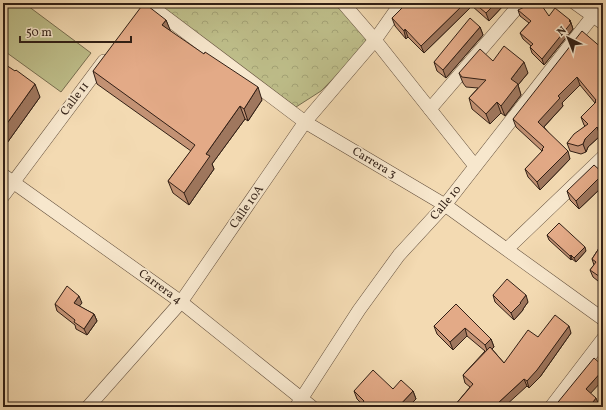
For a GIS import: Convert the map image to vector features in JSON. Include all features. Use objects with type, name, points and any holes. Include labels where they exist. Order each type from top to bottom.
[{"type":"street","points":[[138,16],[148,3]]},
{"type":"street","name":"Carrera 3","points":[[148,3],[305,122],[445,204],[603,319]]},
{"type":"street","points":[[343,3],[375,40],[475,166]]},
{"type":"street","name":"Calle 10A","points":[[88,407],[181,302],[305,122],[375,40],[401,3]]},
{"type":"street","points":[[430,109],[521,3]]},
{"type":"street","points":[[575,3],[598,20]]},
{"type":"street","name":"Calle 10","points":[[303,404],[359,310],[394,261],[445,204],[475,166],[598,20],[603,3]]},
{"type":"street","name":"Calle 11","points":[[3,196],[8,178],[109,54]]},
{"type":"street","points":[[507,249],[603,157]]},
{"type":"street","name":"Carrera 4","points":[[8,178],[181,302],[303,404]]},
{"type":"street","points":[[551,407],[603,339]]},
{"type":"green space","points":[[3,3],[24,3],[91,53],[61,92],[3,50]]},
{"type":"green space","points":[[154,3],[338,3],[371,40],[321,91],[296,107]]},
{"type":"building","points":[[144,3],[166,20],[162,25],[204,54],[205,52],[258,87],[244,109],[240,106],[206,154],[210,156],[184,193],[168,181],[195,145],[93,71]]},
{"type":"building","points":[[407,3],[465,3],[421,46],[392,18]]},
{"type":"building","points":[[474,3],[496,3],[486,13]]},
{"type":"building","points":[[533,3],[540,3],[549,16],[555,8],[570,20],[569,21],[571,23],[542,59],[530,47],[533,44],[520,33],[531,21],[518,10]]},
{"type":"building","points":[[470,18],[480,27],[443,70],[434,62]]},
{"type":"building","points":[[582,31],[603,49],[603,131],[602,132],[597,127],[585,139],[583,144],[578,146],[567,143],[574,134],[588,124],[581,117],[596,102],[596,100],[577,77],[558,96],[560,98],[538,122],[568,151],[537,182],[525,169],[543,150],[542,149],[544,147],[513,119]]},
{"type":"building","points":[[504,46],[524,62],[511,79],[518,84],[501,106],[497,102],[486,114],[469,98],[486,80],[462,77],[459,73],[480,49],[493,61]]},
{"type":"building","points":[[3,63],[15,71],[16,70],[35,84],[3,129]]},
{"type":"building","points":[[594,165],[603,174],[576,201],[567,191]]},
{"type":"building","points":[[559,223],[585,247],[574,258],[547,235]]},
{"type":"building","points":[[603,242],[603,279],[590,270],[596,262],[592,259]]},
{"type":"building","points":[[507,279],[526,295],[521,303],[511,313],[493,295]]},
{"type":"building","points":[[67,286],[79,296],[74,303],[94,314],[84,329],[74,322],[75,320],[55,304]]},
{"type":"building","points":[[456,304],[491,339],[485,345],[465,328],[450,342],[434,326]]},
{"type":"building","points":[[555,315],[569,326],[537,370],[527,381],[524,379],[498,403],[502,407],[448,407],[452,403],[455,405],[473,384],[463,375],[490,347],[504,363],[528,330],[538,337]]},
{"type":"building","points":[[594,358],[603,366],[603,370],[586,389],[596,398],[590,406],[591,407],[554,407]]},
{"type":"building","points":[[373,370],[393,389],[401,380],[413,391],[398,407],[360,407],[364,401],[354,391]]}]
